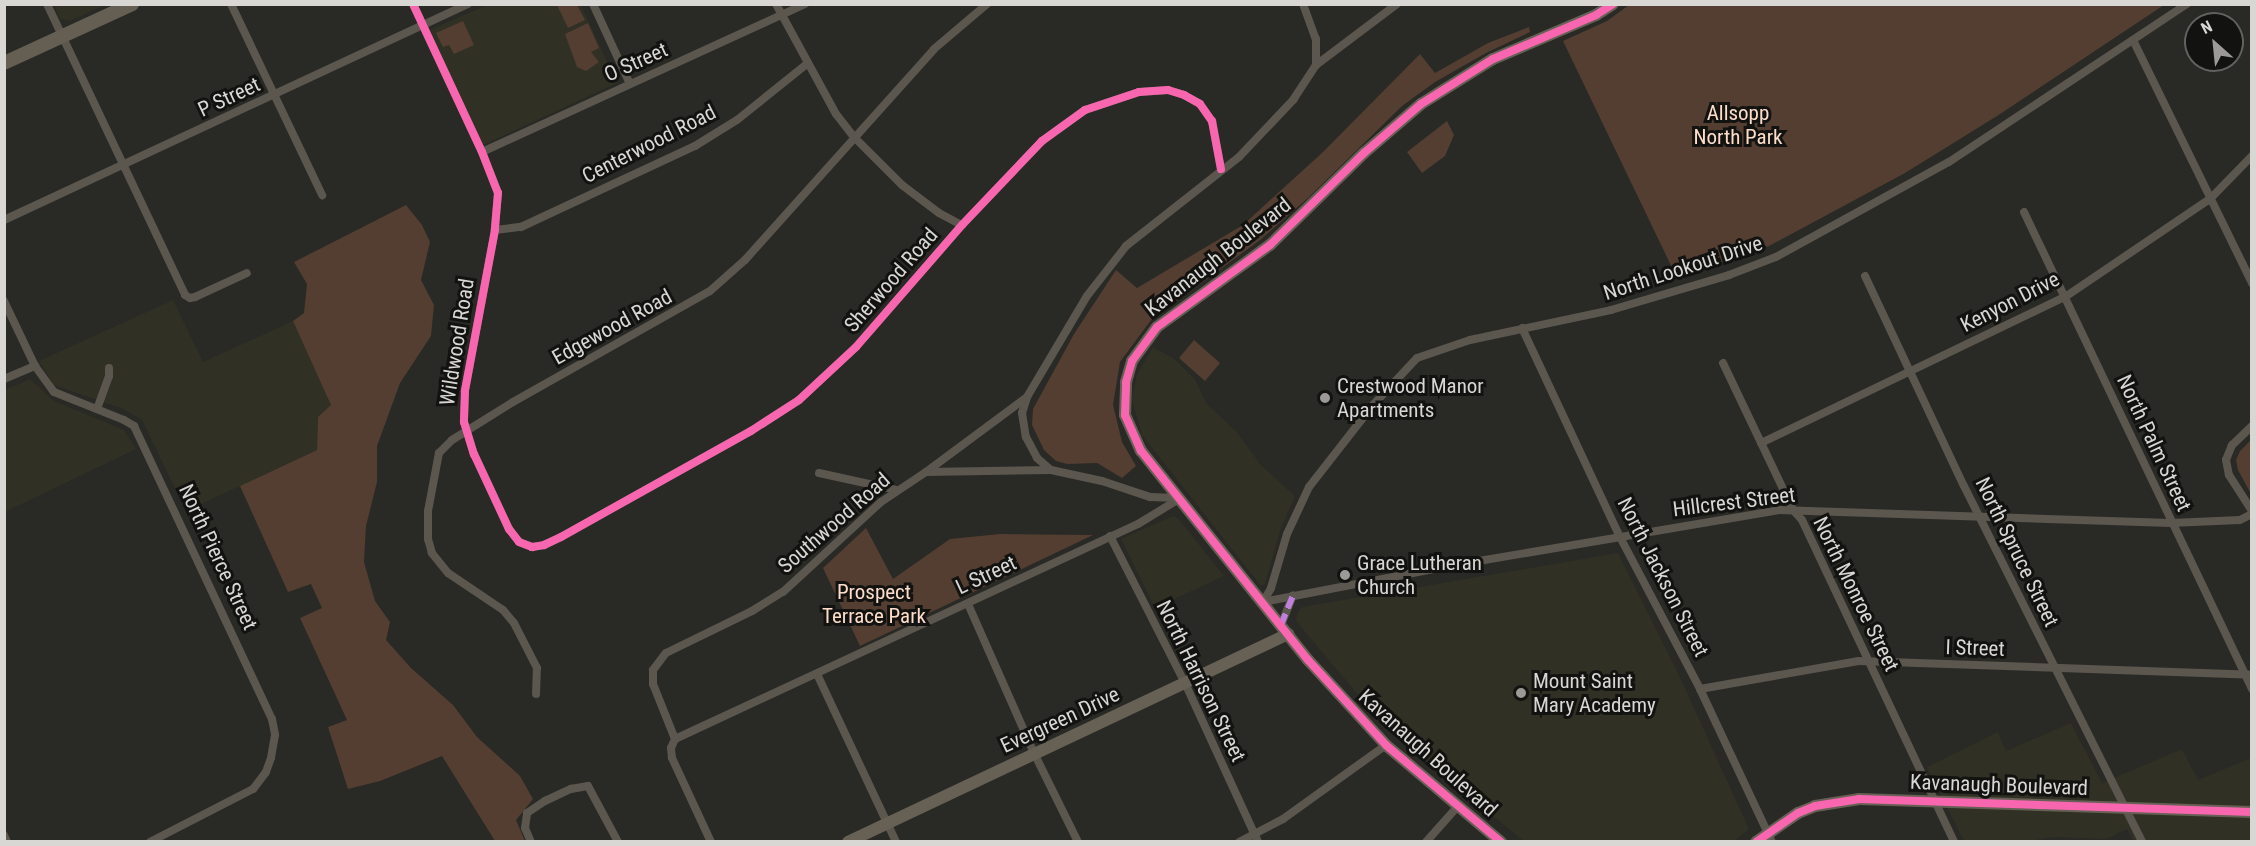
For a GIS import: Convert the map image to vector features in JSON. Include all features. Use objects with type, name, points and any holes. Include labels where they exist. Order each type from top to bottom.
[{"type":"main road","points":[[4,63],[132,4]]},
{"type":"street","points":[[47,4],[185,294],[190,298],[195,297],[247,273]]},
{"type":"street","points":[[231,4],[322,195]]},
{"type":"street","name":"Wildwood Road","points":[[413,4],[482,152],[498,193],[495,230],[465,391],[466,431],[509,529],[519,542],[532,547],[540,547]]},
{"type":"street","name":"P Street","points":[[4,220],[468,4]]},
{"type":"street","points":[[593,4],[630,84]]},
{"type":"street","points":[[776,4],[836,114],[855,138],[902,185],[939,213],[962,225]]},
{"type":"street","name":"O Street","points":[[482,152],[805,4]]},
{"type":"street","name":"Edgewood Road","points":[[536,694],[537,668],[514,622],[503,610],[448,573],[436,559],[429,545],[428,511],[436,460],[444,447],[466,431],[710,291],[744,260],[934,49],[987,4]]},
{"type":"street","points":[[1303,4],[1316,39],[1316,65]]},
{"type":"street","points":[[1051,470],[1036,458],[1026,437],[1022,413],[1028,397],[1087,296],[1113,260],[1146,228],[1239,157],[1281,114],[1303,87],[1316,65],[1397,4]]},
{"type":"street","name":"Kavanaugh Boulevard","points":[[1501,842],[1386,745],[1331,689],[1141,451],[1125,415],[1128,370],[1149,334],[1270,244],[1384,134],[1436,93],[1493,59],[1596,15],[1613,4]]},
{"type":"street","name":"North Lookout Drive","points":[[1263,602],[1272,586],[1287,534],[1309,487],[1338,447],[1401,373],[1417,358],[1435,350],[1522,328],[1611,310],[1729,275],[1776,257],[1948,162],[2187,4]]},
{"type":"street","points":[[2133,40],[2252,283]]},
{"type":"street","name":"Centerwood Road","points":[[495,230],[521,227],[695,146],[737,120],[807,64]]},
{"type":"street","name":"Sherwood Road","points":[[540,547],[751,431],[799,400],[856,347],[962,225],[1027,155],[1061,125],[1094,106],[1139,92],[1174,91],[1200,104],[1215,128],[1221,169]]},
{"type":"street","name":"Kenyon Drive","points":[[1761,443],[2065,297],[2210,199],[2252,156]]},
{"type":"street","name":"North Palm Street","points":[[2024,212],[2171,523],[2248,675],[2252,690]]},
{"type":"street","name":"North Spruce Street","points":[[1865,276],[1980,518],[2142,842]]},
{"type":"street","name":"North Pierce Street","points":[[4,301],[35,366],[54,392],[130,422],[146,447],[256,680],[274,727],[271,758],[258,784],[236,800],[166,838],[150,842]]},
{"type":"street","name":"North Jackson Street","points":[[1522,328],[1620,537],[1700,689],[1770,837]]},
{"type":"street","name":"North Monroe Street","points":[[1723,363],[1793,510],[1802,520],[1954,842]]},
{"type":"street","points":[[4,379],[35,366]]},
{"type":"street","points":[[97,409],[109,376],[109,368]]},
{"type":"street","name":"Southwood Road","points":[[675,739],[653,684],[653,670],[666,652],[752,611],[783,592],[896,490],[926,472],[1028,397]]},
{"type":"street","points":[[2252,426],[2232,445],[2226,460],[2229,475],[2252,513]]},
{"type":"street","points":[[926,472],[1051,470],[1101,481],[1150,497],[1179,498]]},
{"type":"street","points":[[819,473],[896,490]]},
{"type":"street","name":"L Street","points":[[675,739],[1138,524],[1179,498]]},
{"type":"street","name":"Hillcrest Street","points":[[1263,602],[1779,510],[2171,523],[2240,520],[2252,513]]},
{"type":"street","name":"North Harrison Street","points":[[1110,536],[1185,683],[1257,838]]},
{"type":"street","points":[[1285,630],[1293,596]]},
{"type":"street","points":[[968,604],[1034,753],[1078,842]]},
{"type":"street","name":"Evergreen Drive","points":[[848,842],[1185,683],[1285,630]]},
{"type":"street","name":"I Street","points":[[1700,689],[1869,662],[2248,675]]},
{"type":"street","points":[[817,675],[896,842]]},
{"type":"street","points":[[675,739],[671,748],[672,758],[711,842]]},
{"type":"street","points":[[1239,842],[1257,838],[1386,745]]},
{"type":"street","points":[[531,842],[525,819],[527,813],[539,804],[571,789],[588,786],[618,842]]},
{"type":"street","name":"Kavanaugh Boulevard","points":[[1755,842],[1770,837],[1798,813],[1833,801],[1887,798],[2252,812]]},
{"type":"street","points":[[1426,842],[1458,806]]},
{"type":"street","points":[[4,836],[7,842]]},
{"type":"shaded area","points":[[54,5],[105,5],[70,21],[60,19]]},
{"type":"shaded area","points":[[487,5],[581,5],[617,83],[483,145],[430,30]]},
{"type":"shaded area","points":[[173,300],[203,362],[293,321],[332,405],[318,418],[317,450],[186,511],[142,420],[123,409],[54,385],[39,361]]},
{"type":"shaded area","points":[[1153,347],[1173,358],[1195,379],[1206,403],[1236,431],[1261,465],[1295,496],[1280,531],[1265,584],[1261,586],[1142,435],[1132,400],[1137,374]]},
{"type":"shaded area","points":[[30,379],[54,401],[124,430],[136,449],[5,512],[5,390]]},
{"type":"shaded area","points":[[1173,516],[1178,518],[1224,576],[1155,608],[1121,539]]},
{"type":"shaded area","name":"Mount Saint Mary Academy","points":[[1618,553],[1680,677],[1749,829],[1734,841],[1524,841],[1414,752],[1369,708],[1296,621],[1297,613],[1302,607]]},
{"type":"shaded area","points":[[2071,723],[2102,783],[2182,749],[2198,780],[2251,758],[2251,841],[2133,841],[2127,829],[2106,839],[2053,837],[2029,841],[1964,841],[1927,767],[1998,732],[2006,751]]},
{"type":"green space","points":[[557,5],[577,5],[585,20],[568,28]]},
{"type":"green space","name":"Allsopp North Park","points":[[1629,5],[2164,5],[1997,116],[1905,173],[1769,246],[1677,278],[1563,41],[1607,21]]},
{"type":"green space","points":[[463,21],[474,45],[454,54],[449,45],[443,47],[436,33]]},
{"type":"green space","points":[[588,23],[599,48],[591,52],[599,62],[586,71],[577,67],[565,34]]},
{"type":"green space","points":[[1529,27],[1530,32],[1486,53],[1435,82],[1402,106],[1308,198],[1260,240],[1151,320],[1120,362],[1113,405],[1122,442],[1136,466],[1122,478],[1097,463],[1067,464],[1056,461],[1044,450],[1032,425],[1033,409],[1074,334],[1116,270],[1137,288],[1243,225],[1323,152],[1420,54],[1435,73],[1488,43]]},
{"type":"green space","points":[[1447,121],[1454,135],[1445,156],[1422,173],[1407,152]]},
{"type":"green space","points":[[406,205],[422,225],[430,242],[421,280],[434,305],[431,336],[400,383],[377,446],[377,482],[366,526],[364,562],[375,601],[390,622],[386,640],[411,668],[453,705],[477,737],[520,776],[533,799],[516,820],[525,841],[495,841],[442,756],[380,781],[348,789],[328,727],[347,720],[300,618],[322,608],[311,584],[288,592],[240,486],[317,450],[318,417],[331,405],[293,321],[304,313],[307,284],[294,262]]},
{"type":"green space","points":[[1194,340],[1220,363],[1205,381],[1179,358]]},
{"type":"green space","points":[[2251,440],[2251,494],[2238,470],[2236,460],[2240,451]]},
{"type":"green space","name":"Prospect Terrace Park","points":[[866,528],[893,579],[950,539],[1000,534],[1093,535],[860,646],[823,568]]},
{"type":"marked path","points":[[1281,625],[1293,595]]},
{"type":"cycle path","points":[[413,4],[482,152],[498,193],[495,230],[465,391],[464,422],[474,454],[509,529],[519,542],[532,547],[544,545],[561,537],[751,431],[799,400],[856,347],[962,225],[1042,141],[1085,110],[1139,92],[1168,90],[1184,95],[1200,104],[1212,121],[1221,169]]},
{"type":"cycle path","points":[[1501,842],[1386,745],[1308,660],[1141,451],[1125,415],[1126,382],[1132,361],[1157,327],[1270,245],[1364,153],[1421,104],[1493,59],[1596,15],[1613,4]]},
{"type":"cycle path","points":[[1756,842],[1798,813],[1815,806],[1859,799],[2252,812]]},
{"type":"place","name":"Crestwood Manor Apartments","points":[[1325,398]]},
{"type":"place","name":"Grace Lutheran Church","points":[[1345,575]]},
{"type":"place","name":"Mount Saint Mary Academy","points":[[1521,693]]}]
